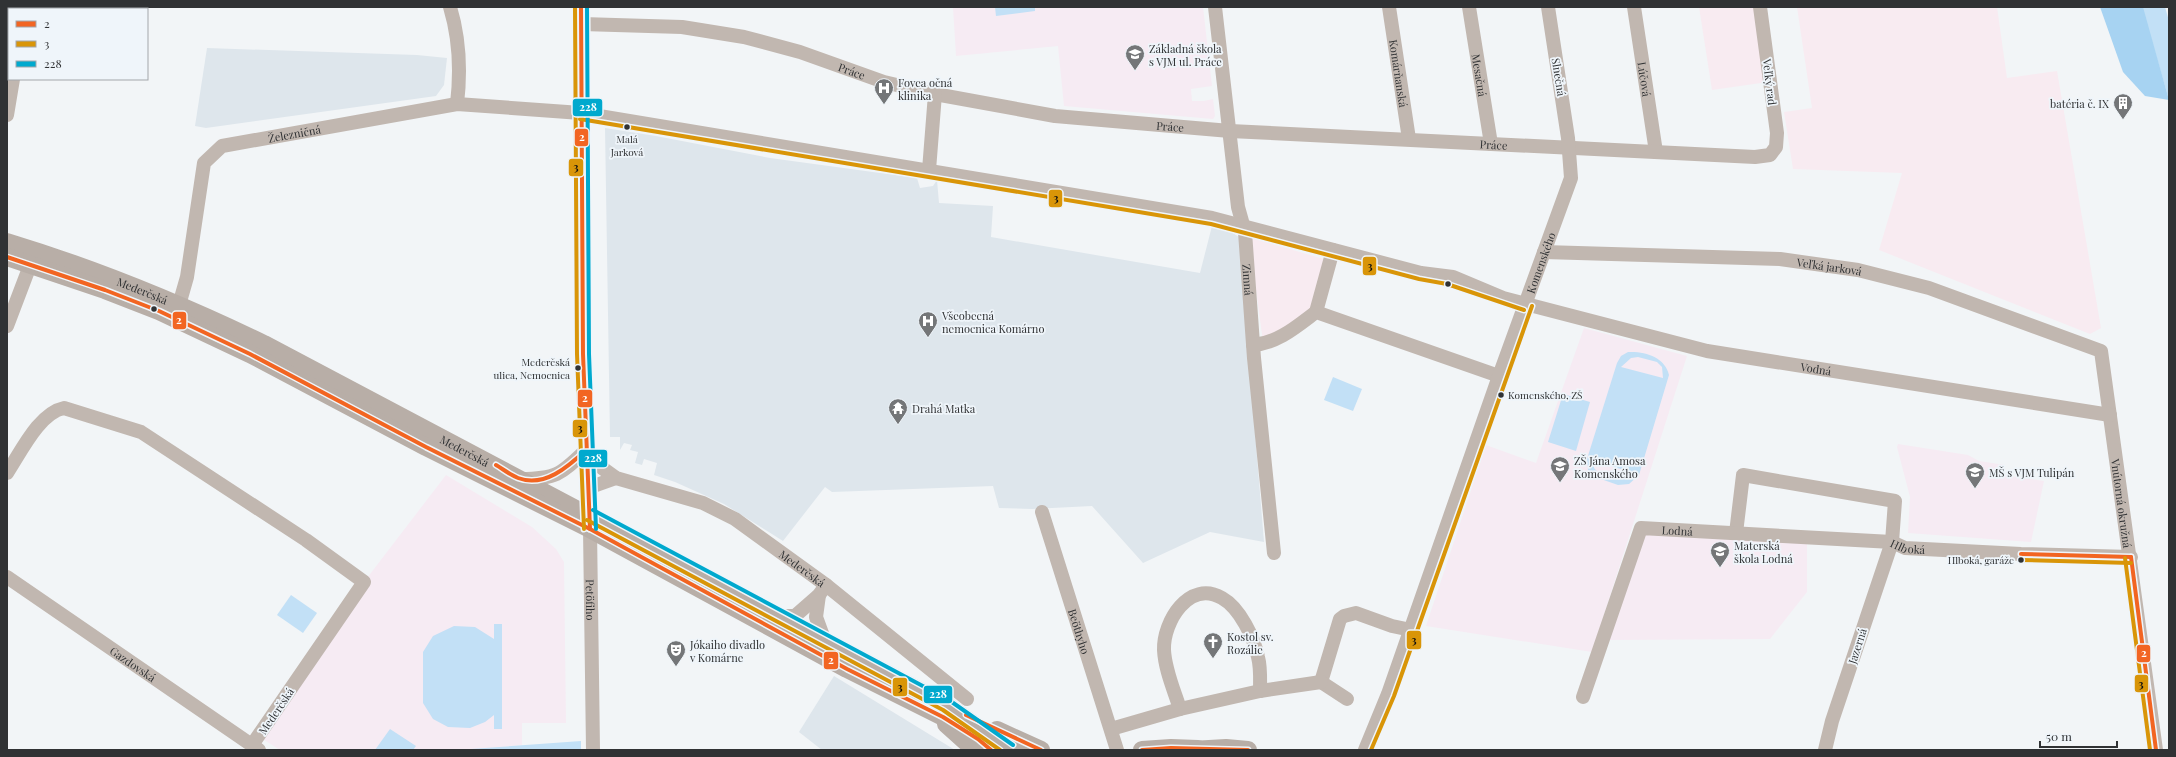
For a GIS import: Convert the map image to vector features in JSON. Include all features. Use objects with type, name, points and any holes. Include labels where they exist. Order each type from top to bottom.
[{"type":"main road","name":"Mederčská","points":[[7,242],[33,258],[159,311],[250,354],[426,447],[590,522],[782,616],[946,705],[1010,750]]},
{"type":"main road","name":"Mederčská","points":[[7,257],[33,258],[135,287],[179,305],[271,348],[521,479],[590,522],[920,707],[943,717],[991,750]]},
{"type":"main road","points":[[946,705],[1041,750]]},
{"type":"main road","points":[[920,707],[950,727],[975,750]]},
{"type":"main road","points":[[1142,750],[1171,748],[1195,750],[1248,750]]},
{"type":"street","points":[[450,7],[456,29],[460,55],[457,104],[581,113],[1204,216],[1421,273],[1453,277],[1503,298],[1526,304]]},
{"type":"street","name":"Petöfiho","points":[[582,7],[581,113],[583,354],[590,522],[593,750]]},
{"type":"street","name":"Zimná","points":[[1215,7],[1238,208],[1243,226],[1274,553]]},
{"type":"street","name":"Komárňanská","points":[[1389,7],[1409,139]]},
{"type":"street","name":"Mesačná","points":[[1470,7],[1491,144]]},
{"type":"street","name":"Slnečná","points":[[1548,7],[1569,148]]},
{"type":"street","name":"Lúčová","points":[[1634,7],[1656,152]]},
{"type":"street","name":"Veľký rad","points":[[1760,7],[1777,133],[1776,147],[1770,155]]},
{"type":"street","name":"Práce","points":[[582,24],[682,27],[744,37],[800,52],[835,66],[884,82],[935,94],[1055,116],[1230,131],[1754,157],[1770,155]]},
{"type":"street","points":[[7,113],[13,80]]},
{"type":"street","points":[[930,170],[935,94]]},
{"type":"street","name":"Železničná","points":[[179,305],[187,277],[204,163],[222,146],[457,104]]},
{"type":"street","name":"Komenského","points":[[1365,750],[1388,694],[1499,376],[1571,178],[1569,148]]},
{"type":"street","points":[[1254,345],[1264,344],[1283,337],[1316,312],[1333,250]]},
{"type":"street","name":"Veľká jarková","points":[[1544,252],[1780,259],[1858,270],[1930,288],[2101,351]]},
{"type":"street","points":[[7,326],[33,258]]},
{"type":"street","name":"Vodná","points":[[1526,304],[1707,351],[2110,415]]},
{"type":"street","points":[[159,311],[179,305]]},
{"type":"street","points":[[1316,312],[1499,376]]},
{"type":"street","name":"Vnútorná okružná","points":[[2101,351],[2131,557],[2156,750]]},
{"type":"street","name":"Mederčská","points":[[7,473],[44,419],[54,410],[64,408],[141,432],[306,540],[364,582],[256,748]]},
{"type":"street","points":[[521,479],[542,479],[562,472],[586,450]]},
{"type":"street","name":"Mederčská","points":[[586,450],[598,465],[616,478],[702,503],[735,520],[822,590],[967,699]]},
{"type":"street","name":"Hlboká","points":[[1736,534],[1743,475],[1894,501],[1892,542],[1905,548],[2021,554],[2131,557]]},
{"type":"street","points":[[588,488],[616,478]]},
{"type":"street","name":"Beöthyho","points":[[1042,512],[1117,750]]},
{"type":"street","name":"Lodná","points":[[1583,697],[1641,528],[1892,542]]},
{"type":"street","name":"Jazerná","points":[[1825,750],[1832,721],[1892,542]]},
{"type":"street","name":"Gazdovská","points":[[7,577],[256,748]]},
{"type":"street","points":[[782,616],[795,616],[822,590]]},
{"type":"street","points":[[822,590],[816,617],[824,639]]},
{"type":"street","points":[[1180,709],[1165,659],[1164,649],[1167,628],[1176,610],[1184,602],[1202,594],[1215,594],[1223,598],[1242,621],[1256,648],[1259,659],[1260,691]]},
{"type":"street","points":[[1321,682],[1340,619],[1344,616],[1356,613],[1392,626],[1411,630]]},
{"type":"street","points":[[1111,729],[1180,709],[1260,691],[1321,682],[1347,699]]},
{"type":"shaded area","name":"Základná škola s VJM ul. Práce","points":[[953,7],[1203,7],[1212,86],[1191,89],[1192,101],[1213,99],[1215,116],[1213,119],[1064,106],[1058,46],[956,56]]},
{"type":"shaded area","points":[[995,7],[1035,7],[1035,11],[996,16]]},
{"type":"shaded area","points":[[1699,7],[1756,7],[1768,82],[1712,90]]},
{"type":"shaded area","points":[[1797,7],[1997,7],[2007,78],[2057,71],[2101,328],[2090,334],[1879,250],[1902,173],[1793,169],[1784,112],[1812,108]]},
{"type":"shaded area","points":[[2100,7],[2143,7],[2169,100],[2145,96],[2123,72]]},
{"type":"shaded area","points":[[2142,7],[2165,7],[2169,21],[2169,100]]},
{"type":"shaded area","points":[[207,48],[417,55],[447,58],[444,85],[436,96],[206,128],[195,126]]},
{"type":"shaded area","name":"Všeobecná nemocnica Komárno","points":[[605,128],[656,136],[770,158],[917,178],[920,188],[933,186],[937,180],[939,203],[993,206],[991,237],[1200,273],[1212,226],[1228,230],[1239,237],[1264,542],[1210,532],[1143,563],[1092,506],[1032,509],[999,508],[993,486],[832,492],[825,487],[783,541],[724,504],[675,482],[654,475],[657,463],[644,459],[642,465],[635,463],[638,452],[630,450],[632,445],[624,443],[620,450],[620,437],[610,437]]},
{"type":"shaded area","points":[[1249,237],[1327,260],[1313,313],[1263,342]]},
{"type":"shaded area","name":"ZŠ Jána Amosa Komenského","points":[[1584,328],[1687,356],[1592,652],[1426,626],[1486,445],[1536,463]]},
{"type":"shaded area","points":[[1628,352],[1634,352],[1653,356],[1663,364],[1669,375],[1639,475],[1629,484],[1618,485],[1595,477],[1588,470],[1587,459],[1617,363],[1621,356]],"holes":[[[1638,357],[1657,362],[1662,367],[1663,378],[1621,367],[1631,358]],[[1594,461],[1634,473],[1635,474],[1619,479],[1608,477],[1602,475],[1594,468]]]},
{"type":"shaded area","points":[[1333,377],[1362,389],[1353,411],[1324,400]]},
{"type":"shaded area","points":[[1563,394],[1590,402],[1576,451],[1548,442]]},
{"type":"shaded area","name":"MŠ s VJM Tulipán","points":[[1898,444],[1968,455],[1979,461],[2005,465],[2003,475],[2044,481],[2031,542],[1908,533],[1910,497],[1897,447]]},
{"type":"shaded area","points":[[446,475],[532,527],[556,549],[564,562],[566,723],[522,723],[522,745],[470,750],[280,750],[258,736],[364,582]]},
{"type":"shaded area","name":"Materská škola Lodná","points":[[1646,534],[1807,543],[1807,592],[1770,639],[1608,640]]},
{"type":"shaded area","points":[[291,595],[317,613],[303,633],[277,615]]},
{"type":"shaded area","points":[[494,624],[502,624],[502,729],[494,729],[494,715],[485,722],[470,728],[448,727],[433,719],[423,703],[423,652],[433,636],[454,626],[475,627],[494,639]]},
{"type":"shaded area","points":[[834,676],[955,750],[822,750],[799,732]]},
{"type":"shaded area","points":[[390,729],[416,746],[413,750],[375,750]]},
{"type":"shaded area","points":[[581,741],[581,750],[470,750],[471,749]]},
{"type":"transit line","name":"3","points":[[575,7],[577,354],[584,529]]},
{"type":"transit line","name":"2","points":[[581,7],[583,354],[590,529]]},
{"type":"transit line","name":"228","points":[[587,7],[589,354],[596,529]]},
{"type":"transit line","name":"3","points":[[580,119],[1211,224],[1419,279],[1447,284],[1524,310]]},
{"type":"transit line","name":"2","points":[[7,257],[105,290],[159,311],[250,354],[426,447],[590,529],[847,669],[943,717],[978,739],[991,750]]},
{"type":"transit line","name":"3","points":[[1371,750],[1394,696],[1532,306]]},
{"type":"transit line","name":"2","points":[[496,465],[518,478],[537,480],[555,474],[586,450]]},
{"type":"transit line","name":"228","points":[[593,510],[949,700],[1013,745]]},
{"type":"transit line","name":"3","points":[[587,520],[943,710],[1000,750]]},
{"type":"transit line","name":"2","points":[[2021,554],[2131,557]]},
{"type":"transit line","name":"2","points":[[2131,557],[2156,750]]},
{"type":"transit line","name":"3","points":[[2125,558],[2150,750]]},
{"type":"transit line","name":"3","points":[[2021,560],[2131,563]]},
{"type":"transit line","name":"2","points":[[966,715],[1041,750]]},
{"type":"transit line","name":"2","points":[[1142,750],[1171,748],[1248,750]]},
{"type":"place","name":"Základná škola s VJM ul. Práce","points":[[1135,71]]},
{"type":"place","name":"Fovea očná klinika","points":[[884,105]]},
{"type":"place","name":"batéria č. IX","points":[[2123,120]]},
{"type":"place","name":"Malá Jarková","points":[[627,127]]},
{"type":"place","name":"Všeobecná nemocnica Komárno","points":[[928,338]]},
{"type":"place","name":"Mederčská ulica, Nemocnica","points":[[578,368]]},
{"type":"place","name":"Komenského, ZŠ","points":[[1501,395]]},
{"type":"place","name":"Drahá Matka","points":[[898,425]]},
{"type":"place","name":"ZŠ Jána Amosa Komenského","points":[[1560,483]]},
{"type":"place","name":"MŠ s VJM Tulipán","points":[[1975,489]]},
{"type":"place","name":"Hlboká, garáže","points":[[2021,560]]},
{"type":"place","name":"Materská škola Lodná","points":[[1720,568]]},
{"type":"place","name":"Kostol sv. Rozálie","points":[[1213,659]]},
{"type":"place","name":"Jókaiho divadlo v Komárne","points":[[676,667]]}]
